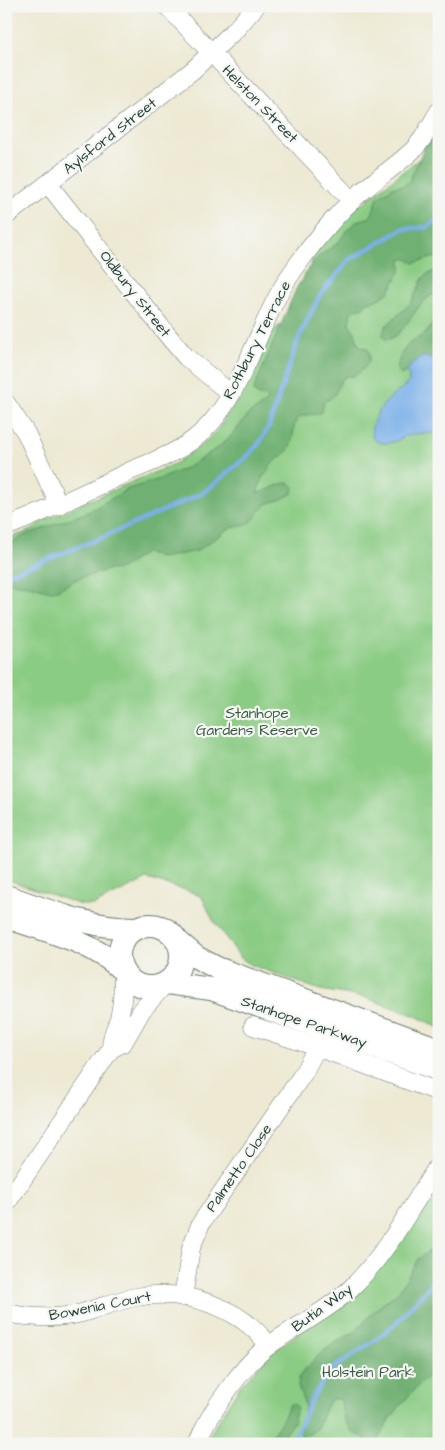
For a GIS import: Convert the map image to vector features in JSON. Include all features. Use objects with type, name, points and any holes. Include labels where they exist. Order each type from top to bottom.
[{"type":"main road","points":[[6,896],[86,923],[108,927],[139,928]]},
{"type":"main road","points":[[6,917],[81,943],[111,959],[122,971],[134,983],[150,988],[166,983],[176,973],[181,960],[181,953],[176,940],[168,931],[160,927],[151,926],[131,931],[121,944],[119,961],[122,971]]},
{"type":"main road","name":"Stanhope Parkway","points":[[176,940],[196,957],[217,968],[439,1049]]},
{"type":"main road","name":"Stanhope Parkway","points":[[166,983],[211,989],[439,1070]]},
{"type":"street","name":"Helston Street","points":[[168,6],[352,201]]},
{"type":"street","name":"Aylsford Street","points":[[6,216],[193,70],[256,6]]},
{"type":"street","name":"Rothbury Terrace","points":[[6,527],[59,505],[176,450],[194,439],[207,427],[231,394],[281,289],[292,271],[316,240],[352,201],[415,148],[439,111]]},
{"type":"street","name":"Oldbury Street","points":[[48,184],[180,350],[231,394]]},
{"type":"street","points":[[6,403],[26,433],[59,505]]},
{"type":"street","points":[[111,1049],[111,1037],[121,1005],[122,971]]},
{"type":"street","points":[[6,1204],[111,1049],[123,1043],[142,1010],[166,983]]},
{"type":"street","points":[[253,1026],[317,1047],[439,1092]]},
{"type":"street","name":"Palmetto Close","points":[[183,1297],[191,1248],[201,1223],[304,1074],[317,1047]]},
{"type":"street","name":"Butia Way","points":[[197,1444],[208,1420],[219,1403],[250,1364],[268,1346],[356,1284],[376,1260],[439,1164]]},
{"type":"street","name":"Bowenia Court","points":[[6,1314],[38,1318],[59,1316],[80,1313],[136,1297],[150,1295],[183,1297],[214,1305],[240,1318],[252,1326],[268,1346]]},
{"type":"green space","points":[[439,123],[439,256],[414,263],[407,259],[401,259],[401,270],[389,292],[379,299],[368,302],[362,308],[351,312],[349,324],[355,332],[358,344],[367,348],[369,355],[368,363],[355,376],[347,376],[341,381],[333,397],[324,401],[322,412],[305,415],[297,420],[290,447],[286,453],[272,464],[263,476],[257,493],[281,484],[290,483],[294,487],[293,493],[266,504],[247,525],[230,528],[197,551],[161,558],[145,553],[121,569],[107,570],[77,579],[57,590],[51,591],[29,585],[6,583],[6,548],[9,545],[23,536],[88,512],[128,489],[163,478],[190,466],[220,446],[233,434],[249,414],[267,401],[264,396],[258,396],[254,392],[255,386],[296,289],[309,267],[318,257],[338,243],[348,229],[357,221],[368,218],[372,214],[378,197],[393,187],[409,182],[429,137]]},
{"type":"green space","name":"Stanhope Gardens Reserve","points":[[439,129],[439,1028],[416,1016],[363,997],[320,990],[249,964],[240,957],[213,920],[202,897],[189,891],[147,879],[94,905],[81,905],[6,879],[6,539],[32,530],[42,521],[176,463],[216,432],[258,365],[271,332],[284,322],[309,271],[313,256],[343,221],[358,207],[420,158]]},
{"type":"green space","points":[[438,270],[439,295],[437,293],[429,297],[416,310],[400,332],[386,340],[383,335],[385,327],[411,303],[423,278],[427,274]]},
{"type":"green space","points":[[439,304],[439,372],[436,364],[413,363],[401,375],[397,370],[403,351],[412,341],[429,330],[434,320],[436,306]]},
{"type":"green space","name":"Holstein Park","points":[[439,1177],[439,1444],[204,1444],[240,1386],[275,1350],[342,1303]]},
{"type":"green space","points":[[439,1244],[439,1355],[434,1360],[439,1362],[439,1367],[403,1402],[388,1423],[377,1444],[362,1444],[366,1438],[353,1433],[344,1419],[341,1400],[334,1399],[325,1407],[315,1429],[310,1434],[301,1435],[300,1431],[305,1405],[298,1386],[299,1377],[317,1357],[333,1344],[355,1332],[375,1310],[399,1291],[418,1259]]},
{"type":"green space","points":[[290,1404],[294,1404],[297,1408],[293,1422],[279,1443],[268,1444],[267,1442],[281,1422]]},
{"type":"water","points":[[423,356],[433,359],[439,372],[439,434],[417,434],[396,441],[378,442],[371,433],[374,420],[386,402],[409,382],[409,375],[406,372],[413,363]]},
{"type":"waterway","points":[[6,574],[106,536],[203,493],[250,454],[260,442],[269,426],[299,337],[320,295],[349,260],[403,229],[428,227],[439,218]]},
{"type":"waterway","points":[[291,1444],[313,1396],[332,1369],[377,1339],[394,1325],[439,1276]]}]
